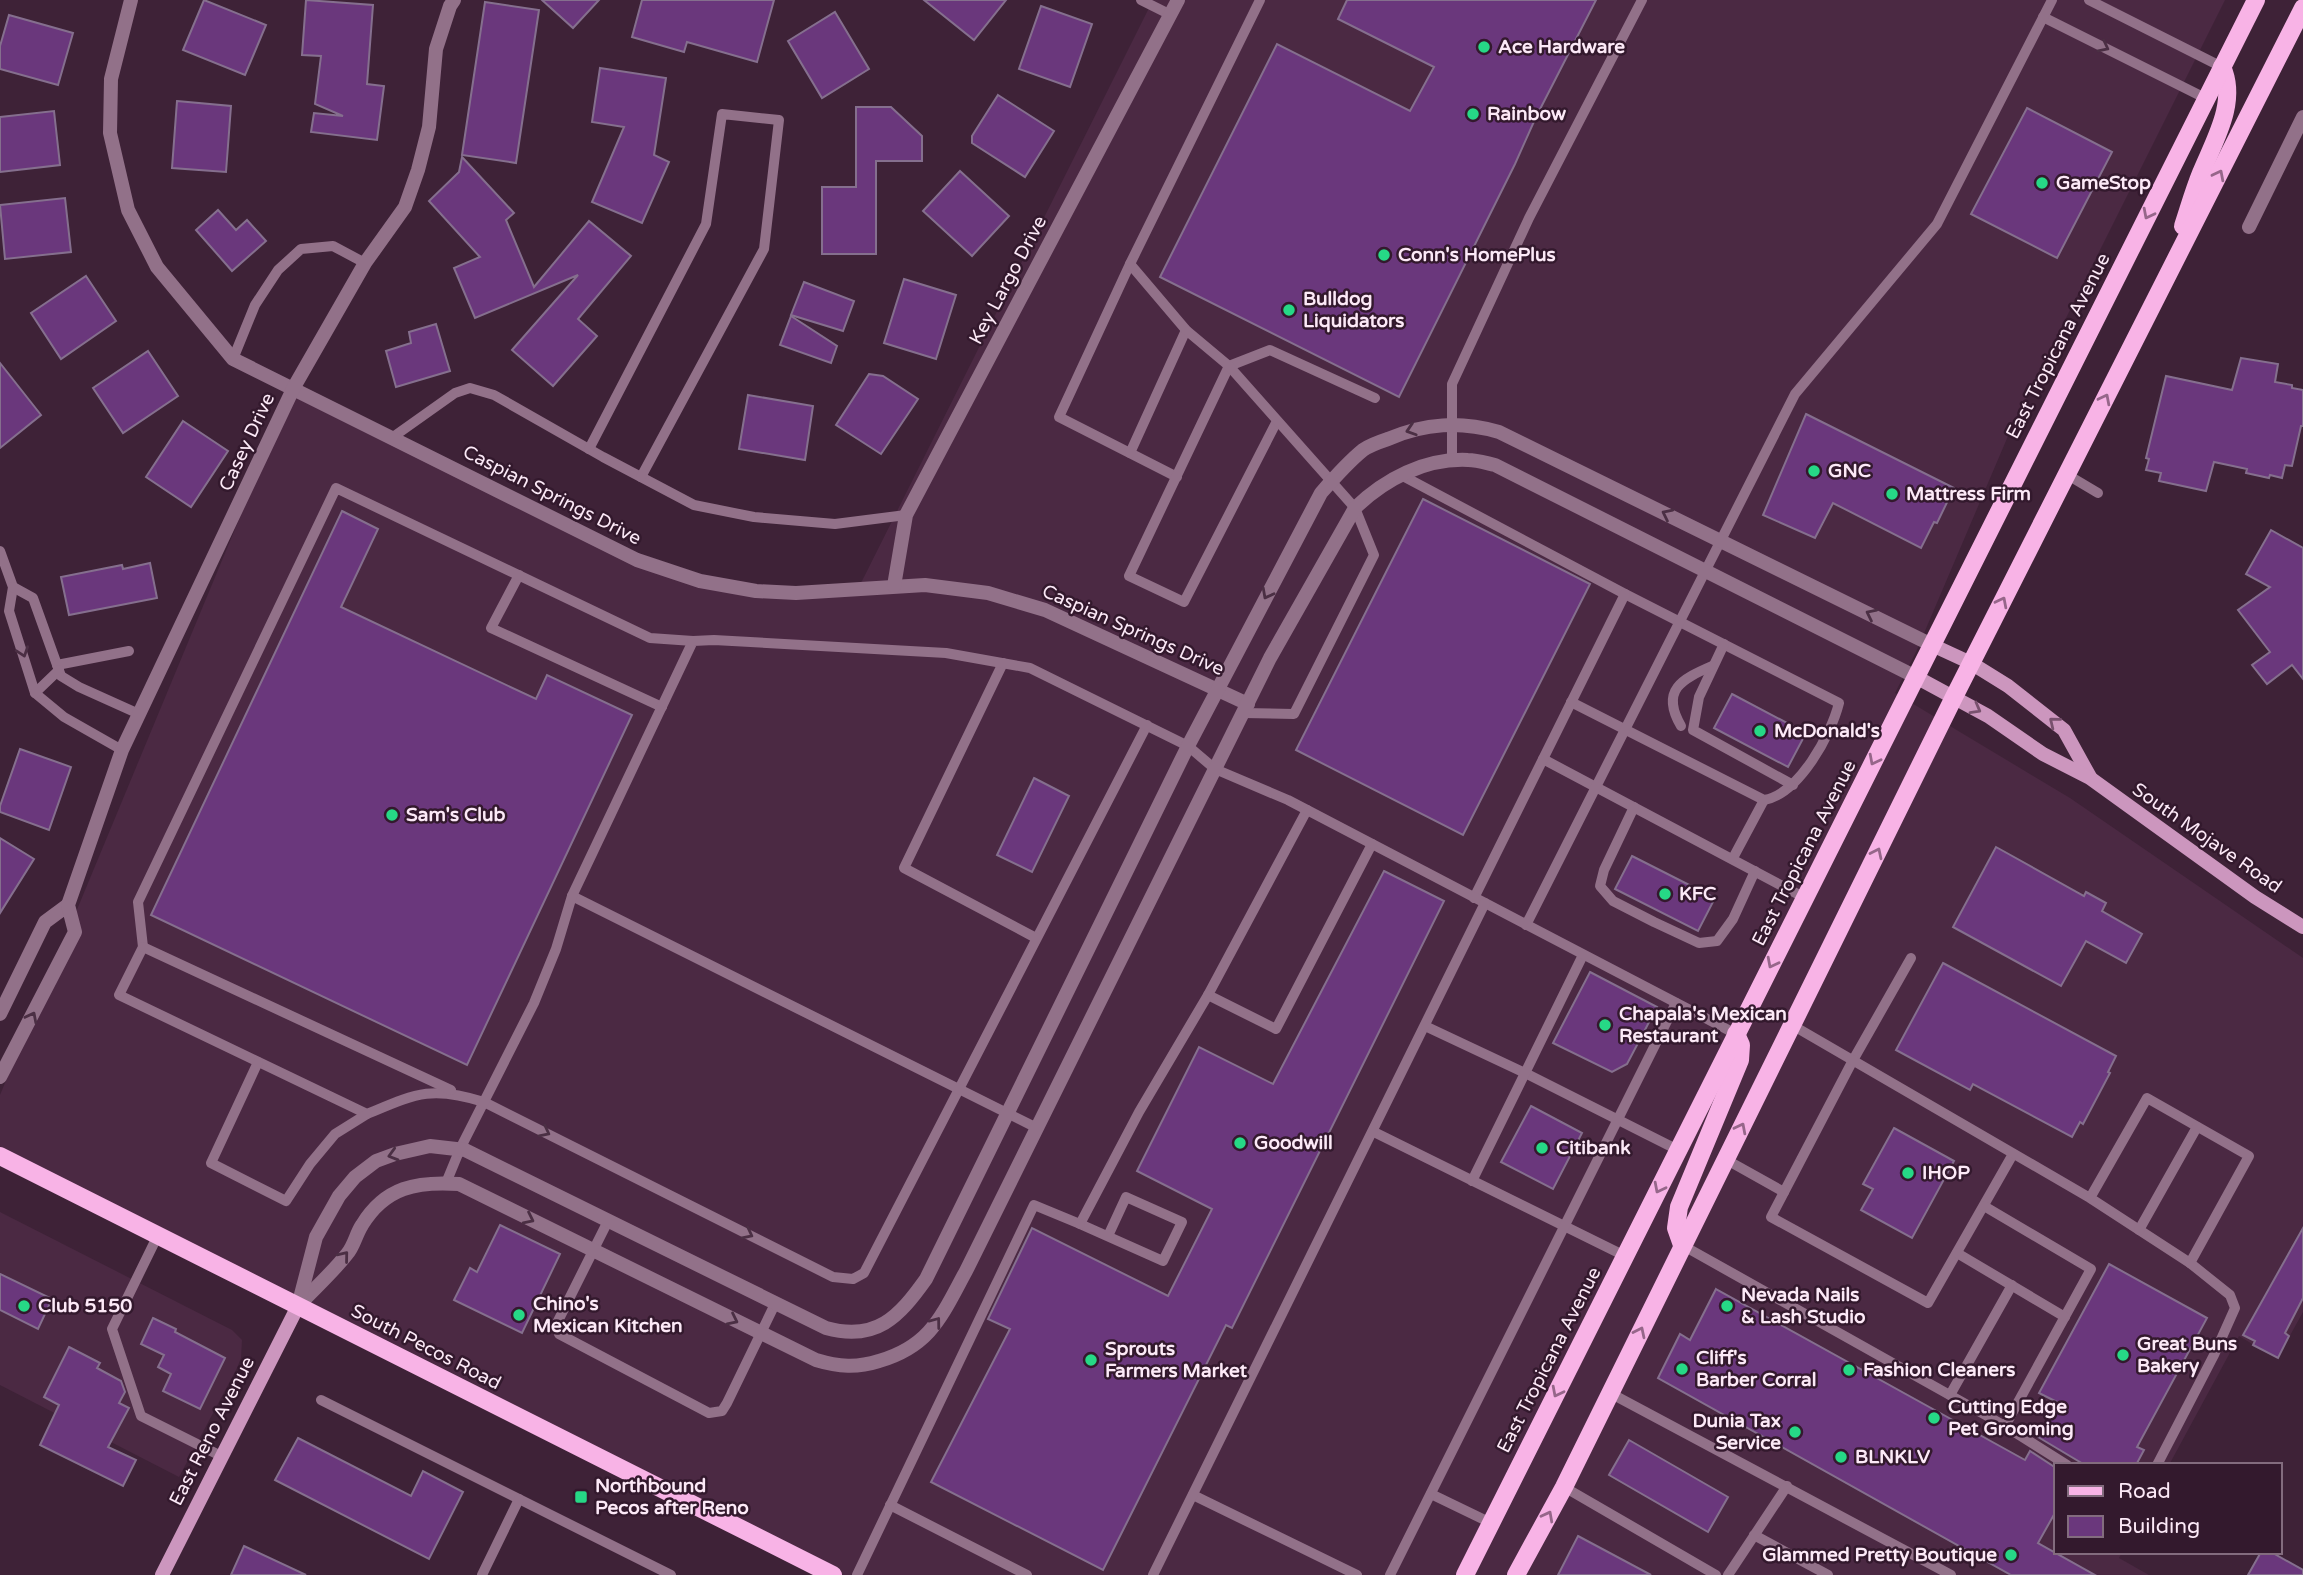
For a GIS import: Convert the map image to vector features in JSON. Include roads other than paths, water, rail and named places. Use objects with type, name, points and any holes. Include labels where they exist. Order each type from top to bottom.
[{"type":"main road","name":"East Tropicana Avenue","points":[[1465,1575],[2256,0]]},
{"type":"main road","points":[[1516,1575],[1564,1487],[1954,697],[2303,8]]},
{"type":"main road","points":[[2177,257],[2183,226],[2224,114],[2228,90],[2222,67]]},
{"type":"main road","points":[[1682,1245],[1676,1228],[1679,1207],[1741,1060],[1741,1045],[1736,1034]]},
{"type":"main road","name":"South Pecos Road","points":[[0,1156],[833,1575]]},
{"type":"street","name":"Caspian Springs Drive","points":[[131,0],[111,79],[110,133],[128,210],[157,267],[233,359],[294,387],[637,560],[700,582],[756,591],[796,593],[925,585],[988,593],[1045,610],[1218,689],[1245,709]]},
{"type":"street","name":"Casey Drive","points":[[0,1077],[75,932],[68,905],[122,750],[294,387],[365,263],[405,207],[429,127],[436,49],[454,0]]},
{"type":"street","name":"Key Largo Drive","points":[[894,586],[906,515],[1178,0]]},
{"type":"street","points":[[2249,228],[2301,127]]},
{"type":"street","points":[[298,1306],[316,1237],[339,1196],[355,1177],[376,1160],[430,1146],[473,1154],[826,1328],[842,1333],[868,1332],[894,1318],[926,1279],[1188,746],[1321,493],[1344,467],[1366,448],[1429,425],[1477,425],[1499,432],[1933,645]]},
{"type":"street","points":[[298,1306],[350,1252],[362,1225],[383,1199],[414,1185],[459,1184],[816,1360],[838,1367],[864,1366],[901,1355],[924,1337],[942,1316],[1270,658],[1355,508],[1371,493],[1401,475],[1433,462],[1469,460],[1494,466],[1916,677]]},
{"type":"street","name":"South Mojave Road","points":[[1933,645],[1972,663],[2023,697],[2064,730],[2090,778]]},
{"type":"street","name":"South Mojave Road","points":[[1916,677],[2006,727],[2043,754],[2090,778],[2255,897],[2303,927]]},
{"type":"street","name":"Casey Drive","points":[[0,1014],[45,922],[68,905]]},
{"type":"street","name":"East Reno Avenue","points":[[162,1575],[298,1306]]},
{"type":"lane","points":[[1141,0],[1171,15]]},
{"type":"lane","points":[[1177,477],[1059,417],[1130,264],[1260,0]]},
{"type":"lane","points":[[1452,461],[1452,384],[1529,218],[1642,0]]},
{"type":"lane","points":[[1526,925],[1795,394],[1937,223],[2052,0]]},
{"type":"lane","points":[[2090,0],[2222,67]]},
{"type":"lane","points":[[2043,17],[2206,98]]},
{"type":"lane","points":[[589,449],[706,224],[722,114],[779,120],[764,249],[641,477]]},
{"type":"lane","points":[[233,359],[256,305],[278,270],[301,249],[333,246],[365,263]]},
{"type":"lane","points":[[1130,264],[1186,330],[1229,366],[1355,508],[1374,555],[1294,714],[1245,709]]},
{"type":"lane","points":[[1130,453],[1186,330]]},
{"type":"lane","points":[[1277,421],[1184,602],[1129,576],[1229,366],[1270,350],[1375,398]]},
{"type":"lane","points":[[393,437],[455,393],[470,388],[494,395],[694,505],[754,517],[835,523],[906,515]]},
{"type":"lane","points":[[2066,474],[2098,493]]},
{"type":"lane","points":[[1401,475],[1625,594],[1839,703],[1813,759],[1793,785],[1775,798],[1764,800],[1571,702]]},
{"type":"lane","points":[[367,1114],[119,995],[143,947],[138,902],[336,488],[650,638],[946,653],[1030,668],[1188,746],[1215,769],[1307,810],[1736,1034]]},
{"type":"lane","points":[[0,551],[13,587],[9,611],[35,693],[64,717],[122,750]]},
{"type":"lane","points":[[519,575],[491,628],[662,707]]},
{"type":"lane","points":[[13,587],[33,598],[61,676],[139,714]]},
{"type":"lane","points":[[1474,898],[1625,594]]},
{"type":"lane","points":[[446,1183],[534,1003],[556,949],[572,896],[693,641]]},
{"type":"lane","points":[[1724,644],[1699,697],[1693,730],[1793,785]]},
{"type":"lane","points":[[35,693],[58,668],[129,651]]},
{"type":"lane","points":[[1003,663],[904,868],[1036,938]]},
{"type":"lane","points":[[1681,726],[1673,712],[1674,693],[1684,679],[1712,666]]},
{"type":"lane","points":[[143,947],[457,1093],[484,1102],[833,1277],[853,1279],[864,1273],[1147,725]]},
{"type":"lane","points":[[1543,759],[1805,898]]},
{"type":"lane","points":[[1733,858],[1764,800]]},
{"type":"lane","points":[[1634,807],[1604,870],[1600,886],[1613,901],[1699,943],[1717,941],[1733,919],[1755,871]]},
{"type":"lane","points":[[1080,1224],[1139,1112],[1208,995],[1307,810]]},
{"type":"lane","points":[[1208,995],[1276,1029],[1372,844]]},
{"type":"lane","points":[[572,896],[1037,1128]]},
{"type":"lane","points":[[1153,1575],[1485,903]]},
{"type":"lane","points":[[1472,1181],[1583,955]]},
{"type":"lane","points":[[1911,958],[1852,1062],[1771,1217],[1928,1303],[2013,1154]]},
{"type":"lane","points":[[1390,1575],[1676,1003]]},
{"type":"lane","points":[[1792,1025],[2090,1198],[2190,1263],[2230,1295],[2235,1308],[2158,1463]]},
{"type":"lane","points":[[1425,1026],[1678,1150]]},
{"type":"lane","points":[[258,1062],[211,1163],[286,1201],[310,1164],[335,1134],[367,1114],[424,1093],[457,1093]]},
{"type":"lane","points":[[2090,1198],[2147,1098],[2249,1156],[2190,1263]]},
{"type":"lane","points":[[2139,1230],[2197,1127]]},
{"type":"lane","points":[[1374,1132],[1625,1256]]},
{"type":"lane","points":[[1725,1159],[1784,1192]]},
{"type":"lane","points":[[857,1575],[1034,1205],[1163,1261],[1182,1222],[1126,1197],[1108,1236]]},
{"type":"lane","points":[[1984,1206],[2091,1269],[2005,1426]]},
{"type":"lane","points":[[608,1221],[556,1325],[559,1334],[709,1413],[722,1411],[727,1403],[775,1304]]},
{"type":"lane","points":[[158,1235],[112,1329],[141,1416],[221,1457]]},
{"type":"lane","points":[[1682,1245],[2005,1426],[2064,1463]]},
{"type":"lane","points":[[1957,1253],[2065,1317]]},
{"type":"lane","points":[[1950,1395],[2012,1285]]},
{"type":"lane","points":[[1610,1393],[1951,1575]]},
{"type":"lane","points":[[321,1400],[671,1575]]},
{"type":"lane","points":[[1728,1575],[1787,1486]]},
{"type":"lane","points":[[1564,1487],[1716,1575]]},
{"type":"lane","points":[[1431,1494],[1491,1523]]},
{"type":"lane","points":[[1193,1495],[1357,1575]]},
{"type":"lane","points":[[482,1575],[519,1499]]},
{"type":"lane","points":[[890,1505],[1027,1575]]},
{"type":"lane","points":[[1754,1535],[1828,1575]]},
{"type":"place","name":"Ace Hardware","points":[[1484,47]]},
{"type":"place","name":"Rainbow","points":[[1473,114]]},
{"type":"place","name":"GameStop","points":[[2042,183]]},
{"type":"place","name":"Conn's HomePlus","points":[[1384,255]]},
{"type":"place","name":"Bulldog Liquidators","points":[[1289,310]]},
{"type":"place","name":"GNC","points":[[1814,471]]},
{"type":"place","name":"Mattress Firm","points":[[1892,494]]},
{"type":"place","name":"McDonald's","points":[[1760,731]]},
{"type":"place","name":"Sam's Club","points":[[392,815]]},
{"type":"place","name":"KFC","points":[[1665,894]]},
{"type":"place","name":"Chapala's Mexican Restaurant","points":[[1605,1025]]},
{"type":"place","name":"Goodwill","points":[[1240,1143]]},
{"type":"place","name":"Citibank","points":[[1542,1148]]},
{"type":"place","name":"IHOP","points":[[1908,1173]]},
{"type":"place","name":"Club 5150","points":[[24,1306]]},
{"type":"place","name":"Nevada Nails & Lash Studio","points":[[1727,1306]]},
{"type":"place","name":"Chino's Mexican Kitchen","points":[[519,1315]]},
{"type":"place","name":"Great Buns Bakery","points":[[2123,1355]]},
{"type":"place","name":"Sprouts Farmers Market","points":[[1091,1360]]},
{"type":"place","name":"Cliff's Barber Corral","points":[[1682,1369]]},
{"type":"place","name":"Fashion Cleaners","points":[[1849,1370]]},
{"type":"place","name":"Cutting Edge Pet Grooming","points":[[1934,1418]]},
{"type":"place","name":"Dunia Tax Service","points":[[1795,1432]]},
{"type":"place","name":"BLNKLV","points":[[1841,1457]]},
{"type":"place","name":"Northbound Pecos after Reno","points":[[581,1497]]},
{"type":"place","name":"Glammed Pretty Boutique","points":[[2011,1555]]}]
